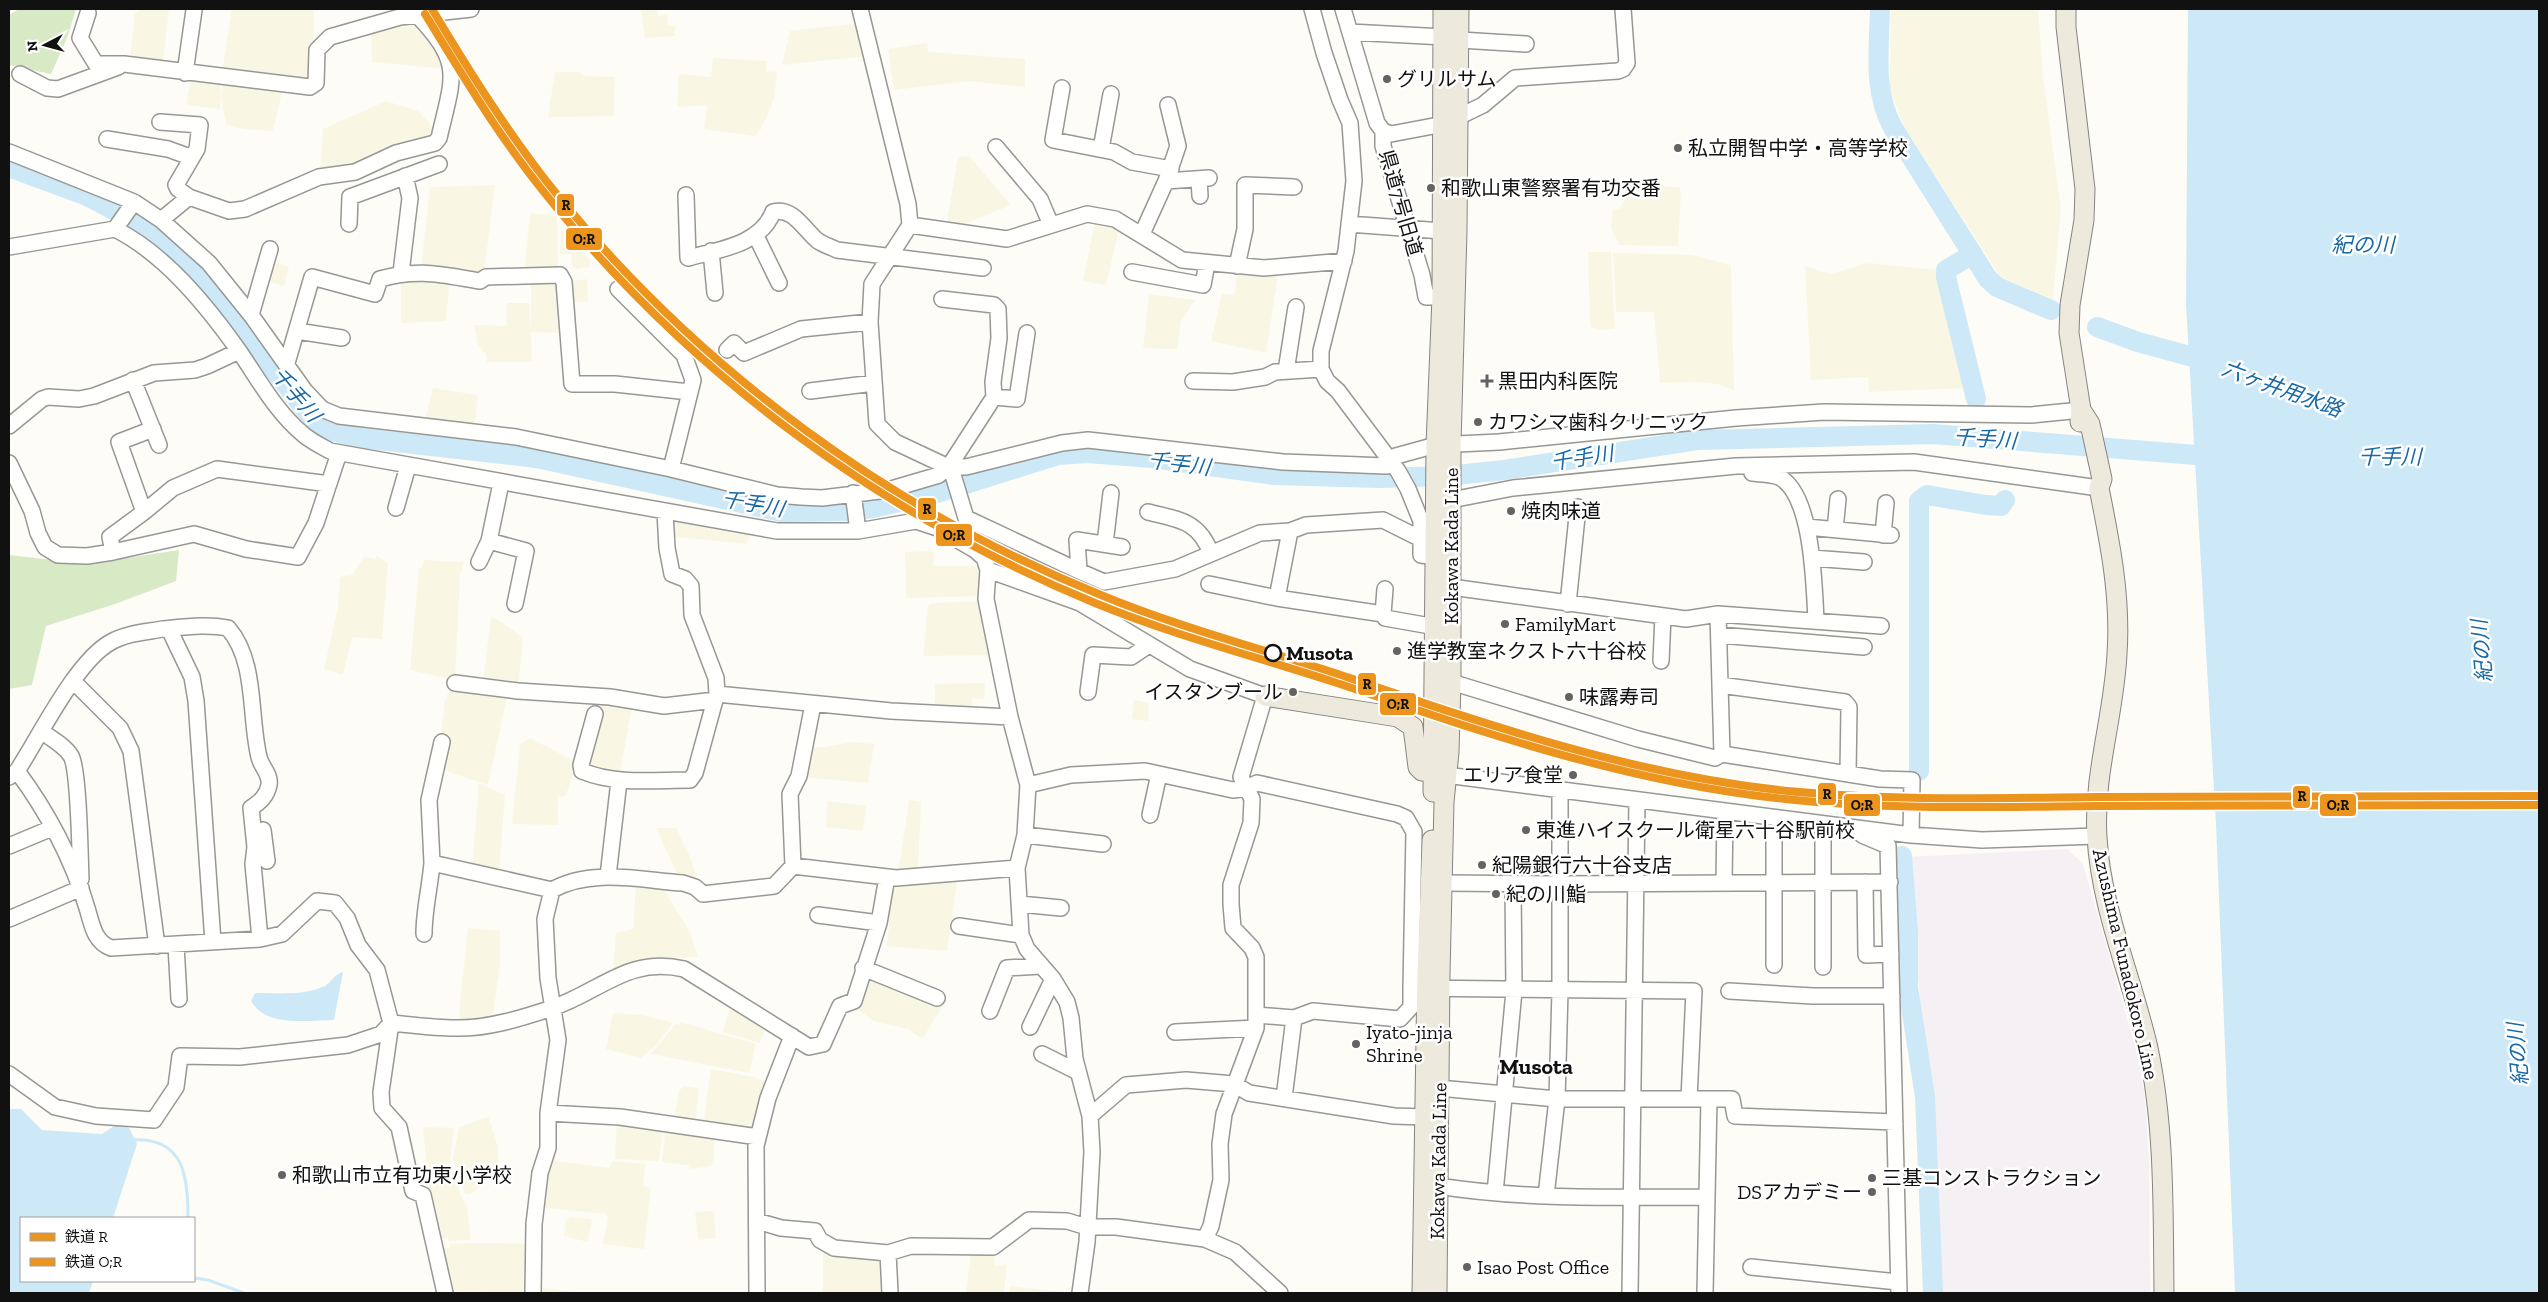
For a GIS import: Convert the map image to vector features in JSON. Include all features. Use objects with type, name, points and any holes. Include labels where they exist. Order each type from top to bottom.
[{"type":"main road","name":"Kokawa Kada Line","points":[[1443,9],[1452,39]]},
{"type":"main road","name":"Kokawa Kada Line","points":[[1444,449],[1452,39],[1459,9]]},
{"type":"main road","name":"Azushima Funadokoro Line","points":[[2066,9],[2066,27],[2085,189],[2084,220],[2070,305],[2069,333],[2084,420],[2113,560],[2118,608],[2117,655],[2110,717],[2097,780],[2097,836],[2102,877],[2148,1047],[2158,1100],[2164,1293]]},
{"type":"main road","name":"Kokawa Kada Line","points":[[1437,1293],[1439,1088],[1426,988],[1444,883],[1436,627],[1443,588],[1446,497],[1442,232],[1451,121]]},
{"type":"main road","name":"Kokawa Kada Line","points":[[1422,1293],[1426,988],[1440,774],[1449,752],[1451,682],[1443,588],[1437,558],[1446,497]]},
{"type":"main road","points":[[1265,696],[1398,716],[1413,728],[1418,767],[1422,771],[1440,774]]},
{"type":"street","points":[[88,13],[80,38],[96,64],[124,64],[310,87],[316,82],[318,50],[330,36],[400,17],[471,9]]},
{"type":"street","points":[[860,9],[908,204],[910,224],[872,284],[870,322],[877,424],[895,442],[950,470],[966,518],[1104,582],[1176,569],[1260,533],[1290,531],[1306,525],[1383,520],[1421,539]]},
{"type":"street","points":[[1312,9],[1327,62],[1350,123],[1354,180],[1344,261],[1321,351],[1321,369],[1327,381],[1338,391],[1394,465],[1408,489],[1421,521],[1421,554],[1437,558]]},
{"type":"street","name":"県道7号旧道","points":[[1343,9],[1380,127],[1383,146],[1409,229],[1426,297],[1442,297]]},
{"type":"street","points":[[1350,123],[1380,127],[1391,134],[1451,121],[1483,106],[1515,78],[1618,71],[1624,68],[1627,63],[1623,9]]},
{"type":"street","points":[[185,73],[194,10]]},
{"type":"street","points":[[160,122],[200,125],[197,149],[190,157],[176,185],[178,189],[189,197],[229,211],[245,209],[319,176],[354,172],[396,153],[435,143],[440,138],[450,89],[450,59],[437,35],[417,15]]},
{"type":"street","points":[[1350,32],[1526,44]]},
{"type":"street","points":[[20,74],[47,88],[58,89],[124,64]]},
{"type":"street","points":[[1062,88],[1053,140],[1114,152],[1132,162],[1168,175],[1204,178],[1200,196]]},
{"type":"street","points":[[1101,149],[1111,94]]},
{"type":"street","points":[[1142,234],[1168,175],[1178,146],[1168,105]]},
{"type":"street","points":[[107,139],[168,149],[190,157]]},
{"type":"street","points":[[996,147],[1040,199],[1051,225]]},
{"type":"street","points":[[9,152],[133,204],[161,220],[209,263],[287,363],[305,391],[322,409],[339,416],[516,437],[777,495],[822,498],[854,496],[888,490],[939,476],[950,470],[966,468],[1062,443],[1088,440],[1283,462],[1386,466],[1444,449],[1499,442],[1682,422],[1824,412],[2031,416],[2084,420]]},
{"type":"street","points":[[349,224],[350,197],[440,164]]},
{"type":"street","points":[[401,273],[410,198],[405,176]]},
{"type":"street","points":[[1237,266],[1246,229],[1245,185],[1294,186]]},
{"type":"street","points":[[686,195],[688,258],[756,236],[766,226],[773,212],[780,211],[798,219],[818,241],[828,247],[983,268]]},
{"type":"street","points":[[161,220],[189,197]]},
{"type":"street","points":[[9,247],[118,227],[133,204]]},
{"type":"street","points":[[910,224],[1007,239],[1088,214],[1100,215],[1115,219],[1182,260],[1264,268],[1295,267],[1344,261]]},
{"type":"street","points":[[1349,224],[1442,232]]},
{"type":"street","points":[[118,227],[185,284],[239,352],[277,407],[304,435],[330,451],[501,483],[776,530],[858,528],[916,521],[937,528],[975,550],[984,558],[988,570],[986,599],[1010,716],[1028,785],[1025,835],[1018,868],[1021,935],[1027,949],[1053,979],[1067,1002],[1071,1018],[1075,1059],[1090,1116],[1092,1152],[1080,1293]]},
{"type":"street","points":[[756,236],[779,284]]},
{"type":"street","points":[[251,315],[270,249]]},
{"type":"street","points":[[711,251],[715,293]]},
{"type":"street","points":[[1132,272],[1203,285],[1207,263]]},
{"type":"street","points":[[287,363],[312,277],[375,294],[380,279],[401,273],[432,272],[480,281],[486,277],[560,275],[564,282],[572,384],[615,384],[690,392]]},
{"type":"street","points":[[618,289],[684,355],[693,380],[671,470]]},
{"type":"street","points":[[942,299],[994,305],[998,309],[999,338],[993,382],[994,396],[950,470]]},
{"type":"street","points":[[1286,371],[1296,306]]},
{"type":"street","points":[[728,350],[734,343],[744,353],[801,329],[870,322]]},
{"type":"street","points":[[297,331],[342,338]]},
{"type":"street","points":[[994,396],[1017,399],[1027,333]]},
{"type":"street","points":[[9,426],[42,399],[94,396],[154,373],[195,370],[239,352]]},
{"type":"street","points":[[1193,381],[1233,382],[1286,371],[1321,369]]},
{"type":"street","points":[[133,380],[159,444]]},
{"type":"street","points":[[810,391],[874,383]]},
{"type":"street","points":[[144,512],[119,442],[153,430]]},
{"type":"street","points":[[9,463],[32,511],[38,533],[45,547],[58,555],[87,556],[113,552],[194,534],[246,549],[298,557],[316,523],[339,453]]},
{"type":"street","points":[[1446,497],[1513,488],[1719,468],[1914,462],[2097,482]]},
{"type":"street","points":[[396,508],[408,466]]},
{"type":"street","points":[[1719,468],[1778,477],[1790,487],[1807,527],[1812,558],[1816,620]]},
{"type":"street","points":[[113,552],[110,537],[173,488],[217,469],[329,484]]},
{"type":"street","points":[[480,562],[489,541],[501,483]]},
{"type":"street","points":[[1105,544],[1111,493]]},
{"type":"street","points":[[854,496],[858,528]]},
{"type":"street","points":[[1835,530],[1838,499]]},
{"type":"street","points":[[1807,527],[1887,535],[1886,503]]},
{"type":"street","points":[[1568,604],[1578,507]]},
{"type":"street","points":[[595,714],[581,765],[582,771],[599,778],[619,781],[690,780],[695,773],[716,697],[716,678],[692,615],[692,586],[685,579],[672,574],[667,548],[665,512]]},
{"type":"street","points":[[1148,512],[1186,521],[1205,537],[1211,553]]},
{"type":"street","points":[[1277,598],[1290,531]]},
{"type":"street","points":[[1079,571],[1077,540],[1122,547]]},
{"type":"street","points":[[489,541],[526,551],[515,604]]},
{"type":"street","points":[[1812,558],[1864,562]]},
{"type":"street","points":[[988,570],[1080,603],[1190,669],[1265,696],[1241,777],[1252,799],[1251,823],[1231,885],[1233,928],[1252,948],[1256,957],[1256,1021],[1224,1114],[1220,1144],[1221,1180],[1211,1226],[1205,1239]]},
{"type":"street","points":[[1209,584],[1277,598],[1383,614]]},
{"type":"street","points":[[1443,588],[1686,619],[1718,614],[1881,626]]},
{"type":"street","points":[[1385,589],[1384,618],[1436,627]]},
{"type":"street","points":[[1718,614],[1722,754]]},
{"type":"street","points":[[1661,661],[1663,616]]},
{"type":"street","points":[[260,939],[253,864],[255,847],[251,808],[259,803],[266,794],[269,776],[259,758],[247,668],[235,636],[228,628],[217,626],[131,634],[111,642],[95,654],[73,681],[42,732],[13,774],[30,788],[52,828],[81,888],[97,938],[103,945],[111,948],[260,939],[282,934],[317,901],[335,903],[347,918],[358,945],[376,970],[390,1023],[381,1092],[382,1108],[400,1127],[413,1191],[423,1195],[445,1293]]},
{"type":"street","points":[[169,629],[192,677],[196,701],[213,942]]},
{"type":"street","points":[[1719,635],[1864,647]]},
{"type":"street","points":[[1088,692],[1092,655],[1131,657],[1149,645]]},
{"type":"street","points":[[73,681],[120,728],[131,751],[157,946]]},
{"type":"street","points":[[1451,682],[1638,739],[1715,758],[1722,754],[1880,779],[1912,780],[1911,836]]},
{"type":"street","points":[[455,683],[518,691],[610,698],[664,706],[716,697],[892,711],[1010,716]]},
{"type":"street","points":[[1720,684],[1845,702],[1849,707],[1848,774]]},
{"type":"street","points":[[432,863],[552,890],[567,882],[608,876],[683,883],[695,887],[704,894],[774,886],[793,866],[790,794],[799,776],[814,704]]},
{"type":"street","points":[[42,732],[65,749],[73,758],[76,777],[81,888]]},
{"type":"street","points":[[424,934],[424,912],[430,896],[432,863],[429,800],[442,742]]},
{"type":"street","points":[[1028,785],[1071,775],[1145,771],[1233,790],[1247,788],[1257,783],[1397,814],[1406,818],[1414,832],[1426,988],[1400,1019],[1313,1011],[1294,1018],[1175,1032]]},
{"type":"street","points":[[1150,815],[1159,774]]},
{"type":"street","points":[[1440,774],[1911,836],[1982,840],[2097,836]]},
{"type":"street","points":[[608,876],[619,781]]},
{"type":"street","points":[[1546,1196],[1557,1099],[1560,991],[1560,791]]},
{"type":"street","points":[[1630,1293],[1638,801]]},
{"type":"street","points":[[259,803],[267,861]]},
{"type":"street","points":[[1724,883],[1725,812]]},
{"type":"street","points":[[1774,818],[1774,966]]},
{"type":"street","points":[[1823,825],[1823,967]]},
{"type":"street","points":[[9,846],[52,828]]},
{"type":"street","points":[[1751,1267],[1899,1287],[1888,846],[1863,836],[1859,829]]},
{"type":"street","points":[[1025,835],[1103,844]]},
{"type":"street","points":[[793,866],[896,878],[1018,868]]},
{"type":"street","points":[[390,1023],[455,1028],[473,1027],[554,1007],[601,983],[649,966],[668,965],[684,969],[774,1022],[810,1047],[823,1044],[840,1006],[854,1001],[863,968],[879,923],[887,877]]},
{"type":"street","points":[[1865,882],[1866,955],[1891,954]]},
{"type":"street","points":[[1444,883],[1890,882]]},
{"type":"street","points":[[1496,1193],[1514,991],[1514,884]]},
{"type":"street","points":[[9,920],[81,888]]},
{"type":"street","points":[[532,1293],[534,1224],[540,1172],[548,1148],[548,1113],[558,1040],[548,978],[545,919],[552,890]]},
{"type":"street","points":[[1020,904],[1061,908]]},
{"type":"street","points":[[818,916],[879,923]]},
{"type":"street","points":[[959,926],[1021,935]]},
{"type":"street","points":[[176,945],[179,999]]},
{"type":"street","points":[[990,1011],[1007,968],[1041,966]]},
{"type":"street","points":[[863,968],[937,998]]},
{"type":"street","points":[[1030,1027],[1053,979]]},
{"type":"street","points":[[1426,988],[1514,991],[1694,991],[1689,1099]]},
{"type":"street","points":[[1729,991],[1813,996],[1892,996]]},
{"type":"street","points":[[1284,1098],[1294,1018]]},
{"type":"street","points":[[9,1074],[55,1107],[96,1116],[154,1120],[176,1088],[180,1056],[240,1057],[348,1045],[381,1034],[390,1023]]},
{"type":"street","points":[[757,1293],[754,1182],[758,1138],[768,1098],[792,1036]]},
{"type":"street","points":[[1042,1054],[1078,1072]]},
{"type":"street","points":[[1090,1116],[1126,1085],[1186,1080],[1234,1084],[1249,1093],[1394,1116],[1425,1117]]},
{"type":"street","points":[[1439,1088],[1557,1099],[1732,1099],[1735,1116],[1894,1122]]},
{"type":"street","points":[[1705,1293],[1709,1099]]},
{"type":"street","points":[[548,1113],[620,1117],[758,1138]]},
{"type":"street","points":[[1438,1186],[1496,1193],[1546,1196],[1707,1197]]},
{"type":"street","points":[[756,1221],[781,1228],[816,1231],[820,1240],[834,1248],[888,1252],[911,1246],[993,1247],[1030,1220],[1067,1220],[1086,1227],[1116,1227],[1205,1239],[1235,1252],[1280,1293]]},
{"type":"street","points":[[888,1252],[890,1293]]},
{"type":"shaded area","points":[[141,9],[169,9],[163,62],[130,60],[135,13]]},
{"type":"shaded area","points":[[232,9],[314,9],[314,81],[222,73]]},
{"type":"shaded area","points":[[641,9],[657,9],[658,16],[667,14],[668,26],[675,26],[675,36],[645,38]]},
{"type":"shaded area","points":[[1891,9],[2038,9],[2043,76],[2061,209],[2053,299],[2001,278],[1903,125],[1890,87]]},
{"type":"shaded area","points":[[408,18],[419,24],[449,69],[372,62],[371,28]]},
{"type":"shaded area","points":[[861,23],[867,56],[782,65],[790,31]]},
{"type":"shaded area","points":[[927,43],[928,52],[1025,59],[1025,87],[968,81],[894,90],[888,49]]},
{"type":"shaded area","points":[[713,58],[767,61],[766,71],[777,72],[774,99],[761,129],[755,136],[704,129],[707,105],[677,107],[679,74],[711,77]]},
{"type":"shaded area","points":[[555,72],[579,72],[585,76],[615,77],[614,116],[548,117]]},
{"type":"shaded area","points":[[191,79],[221,81],[220,109],[186,105]]},
{"type":"shaded area","points":[[224,80],[283,87],[273,131],[243,129],[226,125],[221,97]]},
{"type":"shaded area","points":[[386,101],[418,111],[438,132],[433,140],[373,160],[320,174],[323,129]]},
{"type":"shaded area","points":[[969,156],[1011,205],[960,226],[947,221],[958,157]]},
{"type":"shaded area","points":[[495,185],[484,274],[421,268],[430,187]]},
{"type":"shaded area","points":[[1634,186],[1679,187],[1681,193],[1678,246],[1619,245],[1611,228],[1613,210],[1619,209]]},
{"type":"shaded area","points":[[530,213],[557,216],[558,271],[524,273]]},
{"type":"shaded area","points":[[1096,217],[1120,226],[1106,285],[1083,281]]},
{"type":"shaded area","points":[[561,229],[591,262],[589,267],[576,269],[572,266],[571,254],[560,254]]},
{"type":"shaded area","points":[[1588,252],[1611,252],[1615,329],[1599,330],[1590,327]]},
{"type":"shaded area","points":[[1613,253],[1692,255],[1731,265],[1734,390],[1717,384],[1698,382],[1660,383],[1654,312],[1616,312]]},
{"type":"shaded area","points":[[273,262],[289,267],[284,286],[267,281]]},
{"type":"shaded area","points":[[1868,263],[1937,270],[1965,388],[1869,392],[1868,377],[1811,380],[1805,266],[1830,274]]},
{"type":"shaded area","points":[[1238,266],[1279,268],[1266,353],[1211,341],[1222,294],[1234,295]]},
{"type":"shaded area","points":[[401,275],[450,278],[446,321],[401,323]]},
{"type":"shaded area","points":[[587,279],[588,301],[572,303],[570,281]]},
{"type":"shaded area","points":[[531,280],[559,280],[563,333],[531,332],[532,362],[487,362],[486,354],[478,345],[474,325],[506,326],[507,303],[529,303],[531,331]]},
{"type":"shaded area","points":[[1149,294],[1195,300],[1181,321],[1177,349],[1143,348]]},
{"type":"shaded area","points":[[433,388],[478,395],[474,430],[424,424]]},
{"type":"shaded area","points":[[668,515],[753,530],[746,544],[669,536]]},
{"type":"shaded area","points":[[933,551],[934,566],[977,566],[981,569],[983,596],[906,598],[905,552]]},
{"type":"shaded area","points":[[365,556],[375,559],[377,556],[388,563],[382,639],[352,637],[343,675],[324,669],[338,607],[340,577],[352,575]]},
{"type":"shaded area","points":[[424,560],[464,562],[460,576],[455,680],[410,670],[419,569],[423,566]]},
{"type":"shaded area","points":[[983,601],[996,655],[923,656],[928,606],[932,603]]},
{"type":"shaded area","points":[[491,617],[503,623],[523,638],[518,689],[483,683]]},
{"type":"shaded area","points":[[985,683],[984,699],[972,698],[972,712],[935,712],[935,684]]},
{"type":"shaded area","points":[[453,684],[508,692],[488,785],[449,772],[438,765],[445,701]]},
{"type":"shaded area","points":[[603,700],[632,706],[619,778],[582,766]]},
{"type":"shaded area","points":[[1134,700],[1149,703],[1148,721],[1132,719]]},
{"type":"shaded area","points":[[530,738],[578,763],[565,797],[558,796],[558,825],[512,824],[520,744]]},
{"type":"shaded area","points":[[853,742],[874,744],[868,783],[801,777],[808,747],[825,747]]},
{"type":"shaded area","points":[[479,783],[505,795],[499,872],[472,867]]},
{"type":"shaded area","points":[[909,800],[921,802],[918,872],[898,874]]},
{"type":"shaded area","points":[[827,801],[866,806],[863,831],[826,827]]},
{"type":"shaded area","points":[[656,828],[676,828],[692,861],[697,881],[679,878]]},
{"type":"shaded area","points":[[2067,849],[2083,864],[2138,1057],[2145,1097],[2149,1161],[2150,1293],[1938,1293],[1931,1172],[1931,1112],[1907,857]]},
{"type":"shaded area","points":[[958,876],[947,951],[886,946],[889,927],[887,884]]},
{"type":"shaded area","points":[[636,883],[661,885],[690,932],[698,957],[664,958],[613,975],[616,933],[633,929]]},
{"type":"shaded area","points":[[468,928],[500,931],[500,965],[491,1018],[458,1023]]},
{"type":"shaded area","points":[[864,972],[945,1003],[922,1039],[908,1029],[873,1021],[859,1010],[855,1005]]},
{"type":"shaded area","points":[[738,1007],[766,1025],[760,1043],[723,1032],[729,1010]]},
{"type":"shaded area","points":[[613,1013],[642,1015],[673,1023],[658,1043],[641,1058],[606,1049]]},
{"type":"shaded area","points":[[681,1022],[756,1044],[749,1073],[651,1054],[675,1024],[679,1025]]},
{"type":"shaded area","points":[[711,1069],[754,1077],[769,1084],[755,1134],[703,1126]]},
{"type":"shaded area","points":[[684,1086],[699,1088],[695,1124],[674,1118],[679,1091]]},
{"type":"shaded area","points":[[487,1117],[489,1118],[497,1144],[499,1166],[488,1181],[471,1194],[465,1194],[453,1159],[459,1127]]},
{"type":"shaded area","points":[[617,1119],[663,1127],[659,1161],[615,1159]]},
{"type":"shaded area","points":[[423,1127],[454,1128],[450,1161],[461,1196],[467,1205],[471,1240],[449,1241],[448,1238],[437,1239],[428,1182]]},
{"type":"shaded area","points":[[666,1127],[715,1132],[711,1166],[691,1169],[687,1165],[662,1162]]},
{"type":"shaded area","points":[[549,1160],[609,1168],[613,1161],[645,1164],[643,1186],[651,1188],[644,1249],[603,1244],[608,1217],[604,1212],[604,1214],[539,1207]]},
{"type":"shaded area","points":[[714,1211],[716,1238],[698,1240],[695,1212]]},
{"type":"shaded area","points":[[571,1217],[592,1219],[588,1242],[564,1236],[566,1220]]},
{"type":"shaded area","points":[[450,1244],[530,1244],[529,1293],[451,1291],[440,1249],[450,1248]]},
{"type":"shaded area","points":[[972,1244],[994,1253],[995,1266],[1007,1264],[1004,1293],[966,1293]]},
{"type":"shaded area","points":[[823,1250],[885,1258],[886,1293],[823,1293]]},
{"type":"shaded area","points":[[1010,1286],[1064,1292],[1064,1293],[1009,1293]]},
{"type":"shaded area","points":[[538,1287],[567,1291],[584,1293],[535,1293]]},
{"type":"green space","points":[[19,9],[76,9],[67,38],[51,74],[9,65],[9,15]]},
{"type":"green space","points":[[179,550],[176,581],[115,604],[46,626],[32,685],[9,689],[9,555],[88,564]]},
{"type":"water","name":"紀の川","points":[[2188,9],[2539,9],[2539,1293],[2235,1293],[2216,824],[2186,304]]},
{"type":"water","points":[[343,972],[334,1020],[288,1021],[277,1019],[258,1010],[251,1001],[255,993],[290,993],[317,989],[325,986]]},
{"type":"water","points":[[9,1109],[21,1109],[42,1130],[102,1134],[117,1124],[129,1128],[137,1144],[113,1217],[20,1217],[20,1282],[93,1282],[89,1293],[9,1292]]},
{"type":"waterway","name":"六ヶ井用水路","points":[[1880,9],[1878,55],[1880,85],[1882,100],[1893,128],[1988,279],[1997,287],[2051,310]]},
{"type":"waterway","name":"千手川","points":[[9,167],[85,195],[129,218],[204,281],[305,409],[324,429],[361,438],[537,458],[782,512],[844,511],[873,508],[934,494],[1058,455],[1088,453],[1152,458],[1274,475],[1379,478],[1447,476],[1504,470],[1697,440],[1933,434],[2221,457]]},
{"type":"waterway","points":[[1973,254],[1946,270],[1946,277],[1976,399]]},
{"type":"waterway","name":"六ヶ井用水路","points":[[2097,327],[2138,342],[2215,363]]},
{"type":"waterway","points":[[1919,771],[1919,501],[1927,495],[2001,506],[2005,500]]},
{"type":"waterway","points":[[1902,856],[1908,933],[1908,987],[1925,1097],[1933,1293]]},
{"type":"waterway","points":[[132,1140],[149,1141],[163,1145],[173,1152],[180,1162],[184,1174],[187,1188],[188,1217]]},
{"type":"waterway","points":[[195,1278],[208,1280],[244,1293]]},
{"type":"rail line","name":"R","points":[[432,9],[492,105],[524,152],[559,197],[615,261],[675,321],[738,377],[805,430],[875,478],[948,522],[1023,561],[1130,607],[1504,729],[1560,745],[1673,773],[1788,791],[1904,798],[2539,796]]},
{"type":"rail line","name":"O;R","points":[[425,14],[469,86],[517,157],[552,202],[608,266],[668,327],[731,384],[798,436],[868,485],[941,529],[1017,568],[1124,615],[1500,737],[1556,753],[1669,781],[1785,799],[1862,805],[1940,807],[2539,805]]},
{"type":"place","name":"グリルサム","points":[[1387,79]]},
{"type":"place","name":"私立開智中学・高等学校","points":[[1678,148]]},
{"type":"place","name":"和歌山東警察署有功交番","points":[[1431,188]]},
{"type":"place","name":"黒田内科医院","points":[[1487,381]]},
{"type":"place","name":"カワシマ歯科クリニック","points":[[1478,422]]},
{"type":"place","name":"焼肉味道","points":[[1511,511]]},
{"type":"place","name":"FamilyMart","points":[[1505,624]]},
{"type":"place","name":"進学教室ネクスト六十谷校","points":[[1397,651]]},
{"type":"place","name":"Musota","points":[[1273,653]]},
{"type":"place","name":"イスタンブール","points":[[1293,692]]},
{"type":"place","name":"味露寿司","points":[[1569,697]]},
{"type":"place","name":"エリア食堂","points":[[1573,775]]},
{"type":"place","name":"東進ハイスクール衛星六十谷駅前校","points":[[1526,830]]},
{"type":"place","name":"紀陽銀行六十谷支店","points":[[1482,865]]},
{"type":"place","name":"紀の川鮨","points":[[1496,894]]},
{"type":"place","name":"Iyato-jinja Shrine","points":[[1356,1044]]},
{"type":"place","name":"和歌山市立有功東小学校","points":[[282,1175]]},
{"type":"place","name":"三基コンストラクション","points":[[1872,1178]]},
{"type":"place","name":"DSアカデミー","points":[[1872,1192]]},
{"type":"place","name":"Isao Post Office","points":[[1467,1267]]},
{"type":"district","name":"Musota","points":[[1536,1066]]}]
